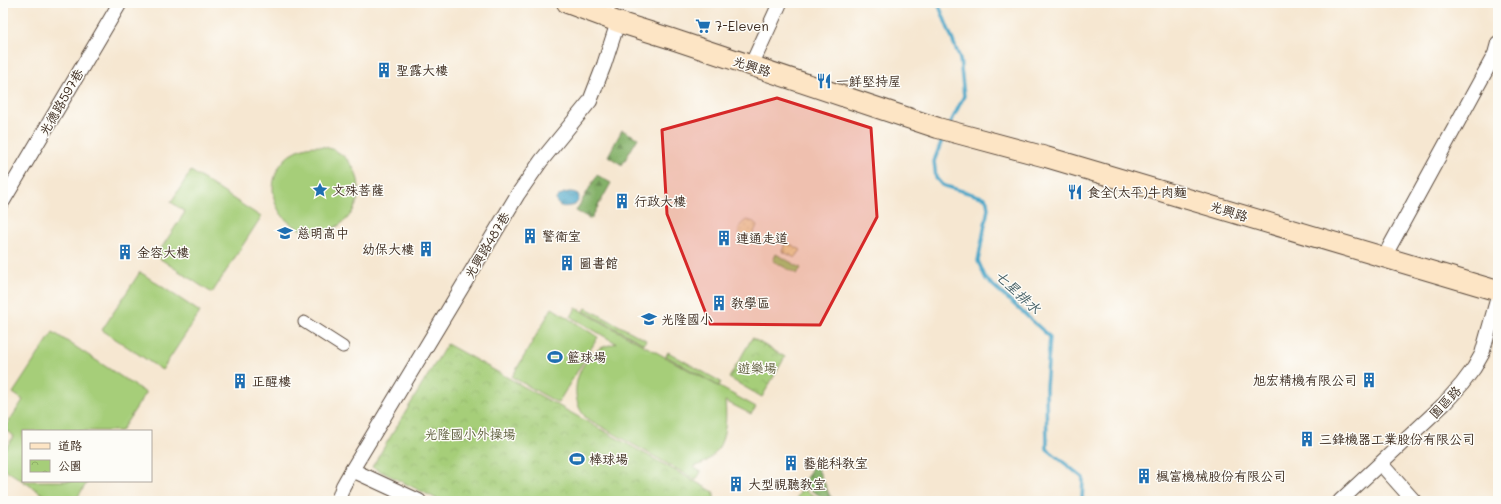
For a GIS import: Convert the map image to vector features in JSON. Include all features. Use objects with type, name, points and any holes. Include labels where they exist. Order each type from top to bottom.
[{"type":"main road","name":"光興路","points":[[567,3],[610,14],[672,39],[938,128],[1046,157],[1498,292]]},
{"type":"street","name":"光德路597巷","points":[[3,201],[120,3]]},
{"type":"street","points":[[750,66],[780,3]]},
{"type":"street","name":"光興路487巷","points":[[338,501],[343,486],[352,470],[518,194],[545,155],[590,101],[604,65],[610,14]]},
{"type":"street","points":[[1384,258],[1495,54],[1498,43]]},
{"type":"street","name":"園區路","points":[[1340,501],[1444,404],[1474,368],[1482,354],[1498,297]]},
{"type":"street","points":[[304,322],[343,347]]},
{"type":"street","points":[[1381,464],[1414,501]]},
{"type":"street","points":[[352,470],[419,501]]},
{"type":"highlighted area","points":[[777,98],[871,128],[877,217],[820,325],[710,324],[667,214],[662,130]]},
{"type":"green space","points":[[622,130],[638,138],[622,165],[608,156]]},
{"type":"green space","name":"文殊菩薩","points":[[316,146],[332,149],[340,153],[352,165],[356,173],[359,189],[356,205],[352,213],[340,225],[332,229],[316,232],[300,229],[292,225],[280,213],[276,205],[273,189],[276,173],[280,165],[292,153],[300,149]]},
{"type":"green space","points":[[191,171],[261,217],[212,293],[156,256],[185,212],[171,202]]},
{"type":"green space","points":[[597,175],[611,183],[591,219],[576,211]]},
{"type":"green space","points":[[776,254],[801,268],[797,274],[773,261]]},
{"type":"green space","points":[[140,272],[200,312],[162,370],[102,330]]},
{"type":"green space","name":"籃球場","points":[[552,308],[598,337],[558,403],[512,377]]},
{"type":"green space","points":[[576,308],[756,407],[751,414],[725,401],[726,417],[722,441],[719,448],[708,460],[693,467],[701,472],[696,480],[586,418],[582,413],[576,396],[577,380],[580,372],[588,358],[594,352],[603,347],[616,343],[571,317]]},
{"type":"green space","points":[[586,308],[646,340],[644,344],[584,311]]},
{"type":"green space","points":[[53,332],[146,393],[122,430],[22,430],[22,481],[3,468],[3,452],[14,436],[4,429],[23,400],[13,393]]},
{"type":"green space","name":"遊樂場","points":[[752,338],[785,357],[762,397],[729,378]]},
{"type":"green space","name":"光隆國小外操場","points":[[447,344],[714,492],[714,501],[441,501],[372,467]]},
{"type":"green space","points":[[668,352],[721,382],[719,386],[666,356]]},
{"type":"green space","points":[[813,466],[817,467],[830,496],[836,501],[829,501],[802,485]]},
{"type":"green space","points":[[24,482],[87,482],[75,501],[53,501]]},
{"type":"green space","points":[[802,489],[824,501],[795,501]]},
{"type":"sand","points":[[747,220],[754,222],[757,226],[749,241],[742,238],[739,233],[740,225]]},
{"type":"sand","points":[[786,242],[801,250],[795,258],[782,251]]},
{"type":"water","points":[[567,192],[577,193],[579,196],[579,199],[575,205],[566,207],[560,206],[556,199]]},
{"type":"waterway","name":"七星排水","points":[[938,3],[960,59],[964,96],[950,124]]},
{"type":"waterway","name":"七星排水","points":[[944,135],[934,161],[936,178],[942,185],[985,198],[987,201],[988,209],[978,261],[986,279],[1050,337],[1046,387],[1047,449],[1083,478],[1082,501]]},
{"type":"place","name":"7-Eleven","points":[[703,26]]},
{"type":"place","name":"聖露大樓","points":[[384,70]]},
{"type":"place","name":"一鮮堅持屋","points":[[824,81]]},
{"type":"place","name":"文殊菩薩","points":[[320,190]]},
{"type":"place","name":"食全(太平)牛肉麵","points":[[1075,192]]},
{"type":"place","name":"行政大樓","points":[[622,201]]},
{"type":"place","name":"慈明高中","points":[[285,233]]},
{"type":"place","name":"警衛室","points":[[530,236]]},
{"type":"place","name":"連通走道","points":[[724,238]]},
{"type":"place","name":"幼保大樓","points":[[426,249]]},
{"type":"place","name":"金容大樓","points":[[125,252]]},
{"type":"place","name":"圖書館","points":[[567,263]]},
{"type":"place","name":"教學區","points":[[719,303]]},
{"type":"place","name":"光隆國小","points":[[649,319]]},
{"type":"place","name":"籃球場","points":[[555,357]]},
{"type":"place","name":"旭宏精機有限公司","points":[[1369,380]]},
{"type":"place","name":"正醒樓","points":[[240,381]]},
{"type":"place","name":"三鋒機器工業股份有限公司","points":[[1307,439]]},
{"type":"place","name":"棒球場","points":[[577,459]]},
{"type":"place","name":"藝能科教室","points":[[791,463]]},
{"type":"place","name":"楓富機械股份有限公司","points":[[1144,476]]},
{"type":"place","name":"大型視聽教室","points":[[736,484]]}]
